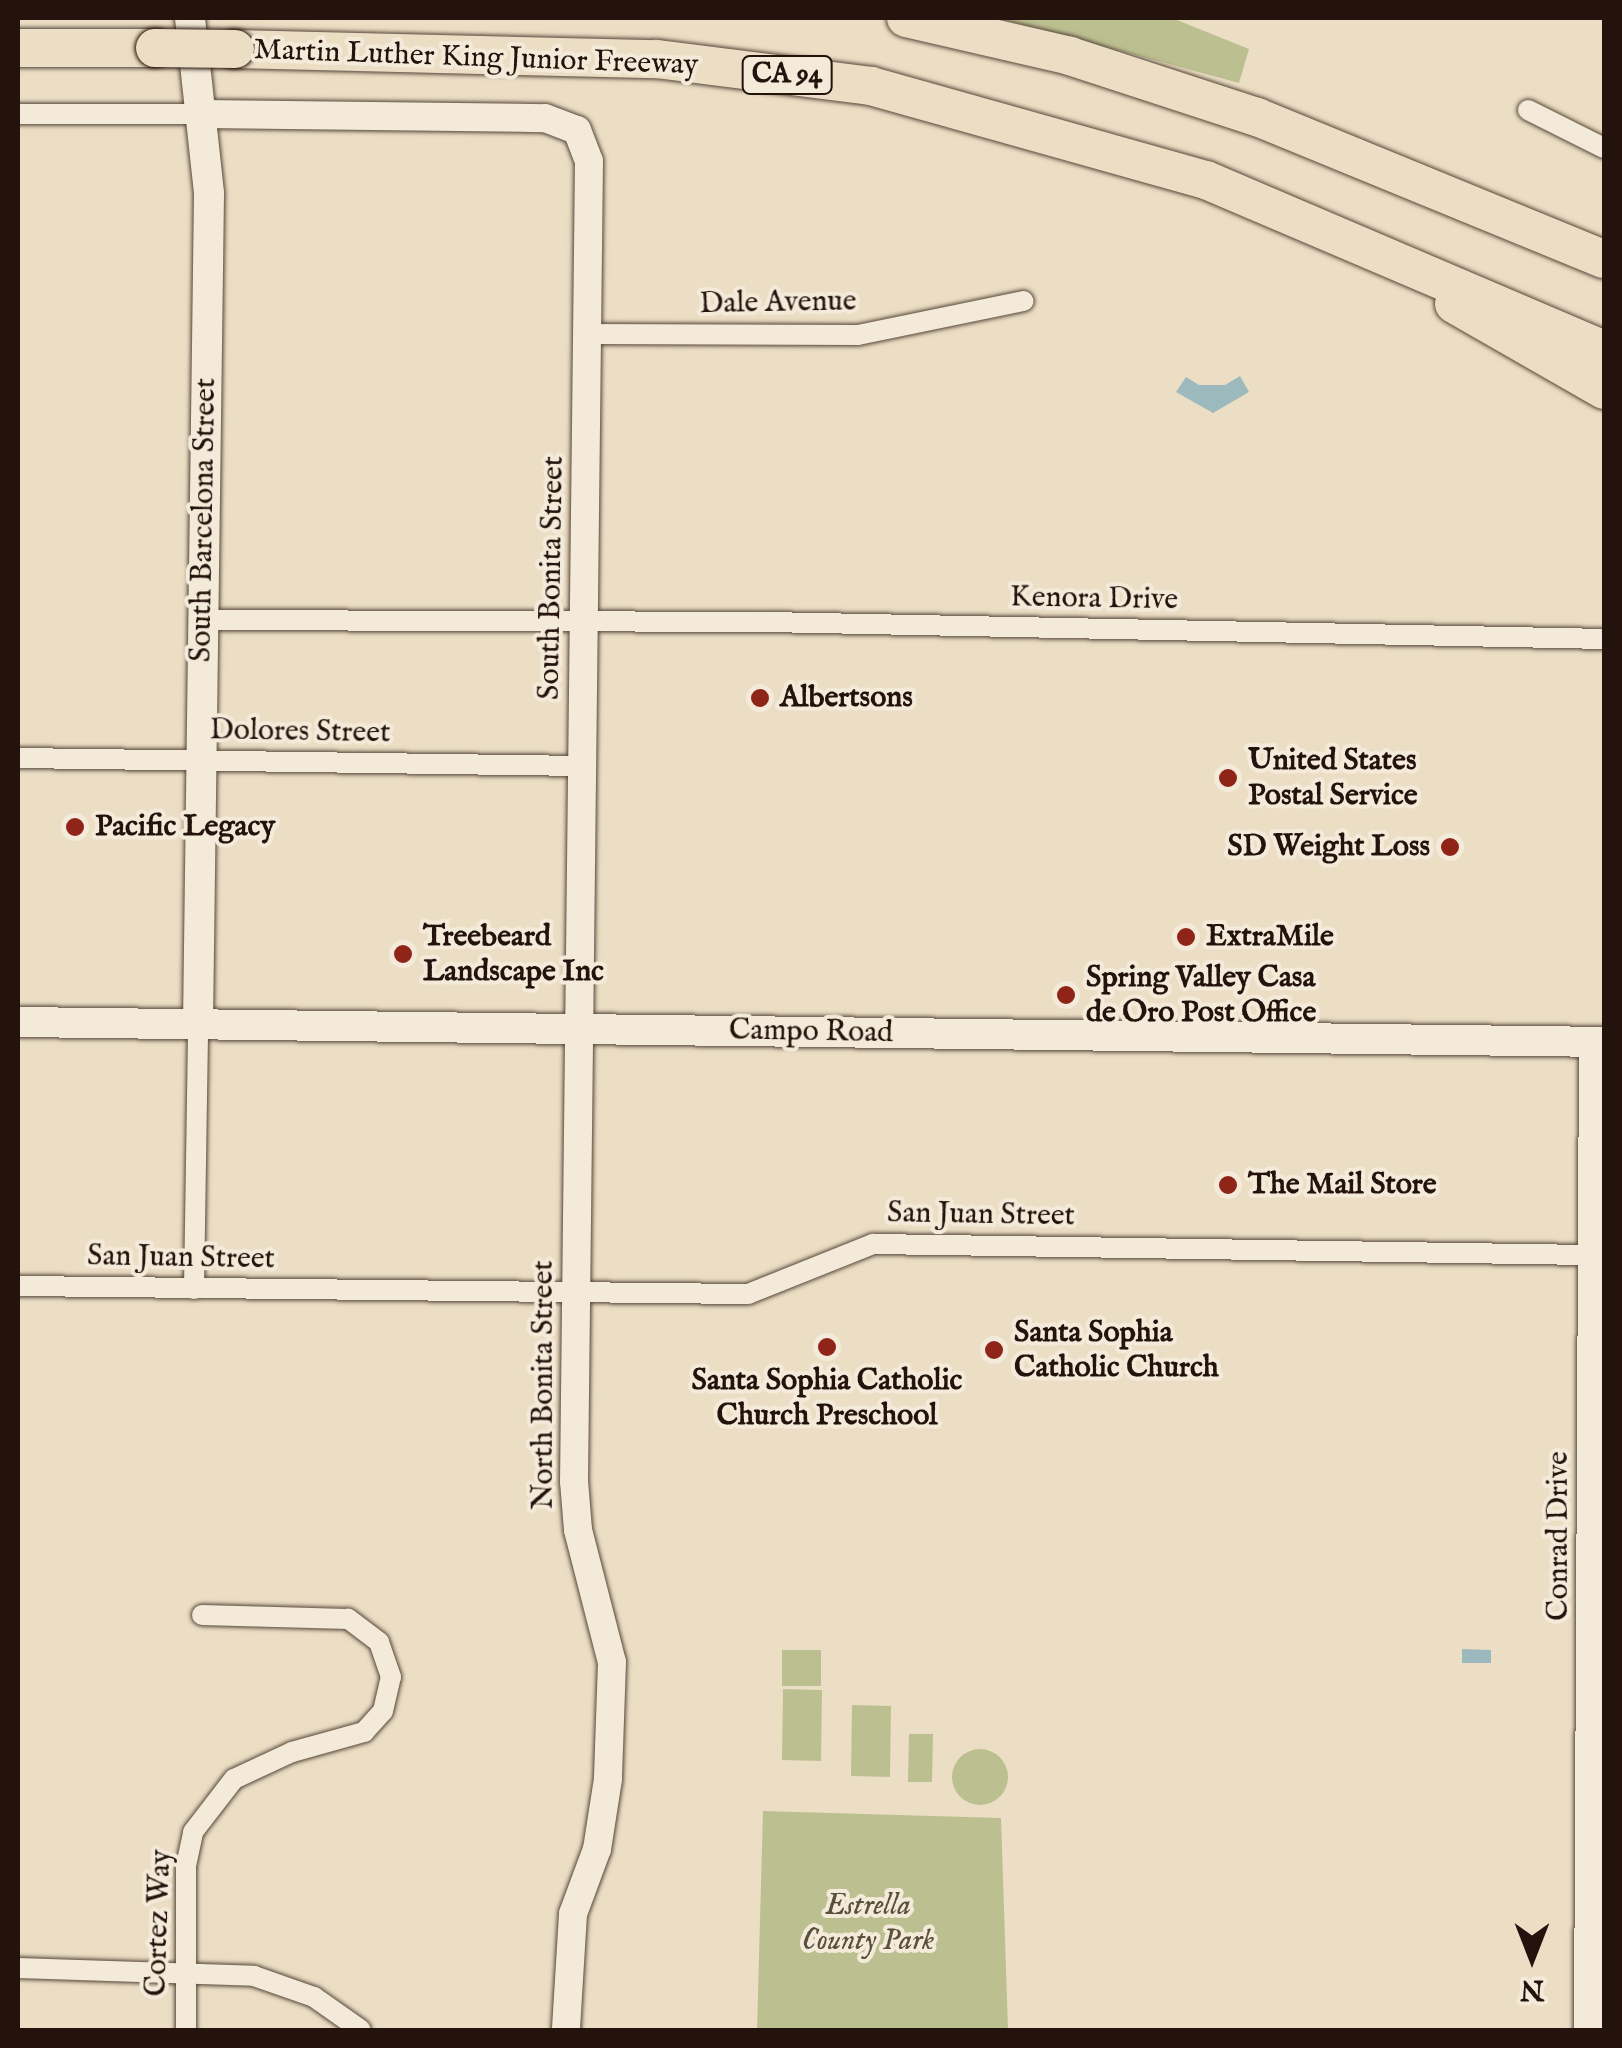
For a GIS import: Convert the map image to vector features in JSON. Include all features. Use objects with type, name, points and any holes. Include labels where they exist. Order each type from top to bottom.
[{"type":"highway","points":[[906,18],[1070,56],[1258,116],[1604,258]]},
{"type":"highway","name":"Martin Luther King Junior Freeway","points":[[18,48],[657,59],[871,86],[1071,137],[1318,225],[1604,350]]},
{"type":"highway","points":[[1318,225],[1604,390]]},
{"type":"main road","name":"South Barcelona Street","points":[[190,18],[209,194],[198,1024]]},
{"type":"main road","name":"Campo Road","points":[[18,1022],[1599,1042]]},
{"type":"street","points":[[1528,110],[1604,148]]},
{"type":"street","points":[[18,114],[203,114]]},
{"type":"street","name":"South Bonita Street","points":[[203,114],[545,118],[577,130],[589,161],[579,1029]]},
{"type":"street","name":"Dale Avenue","points":[[589,334],[858,335],[1024,301]]},
{"type":"street","name":"Kenora Drive","points":[[201,620],[1604,640]]},
{"type":"street","name":"Dolores Street","points":[[18,758],[582,766]]},
{"type":"street","points":[[194,1289],[198,1024]]},
{"type":"street","name":"North Bonita Street","points":[[566,2030],[573,1914],[597,1849],[608,1779],[612,1662],[576,1511],[579,1029]]},
{"type":"street","name":"Conrad Drive","points":[[1588,2030],[1599,1042]]},
{"type":"street","name":"San Juan Street","points":[[18,1286],[748,1294],[874,1244],[1594,1255]]},
{"type":"street","name":"Cortez Way","points":[[186,2030],[193,1832],[234,1779],[292,1752],[364,1732],[390,1689],[378,1642],[348,1618],[202,1615]]},
{"type":"street","points":[[18,1968],[187,1970],[276,1982],[331,2006],[362,2030]]},
{"type":"green space","points":[[998,18],[1172,18],[1249,49],[1239,83]]},
{"type":"green space","points":[[782,1650],[821,1650],[821,1686],[782,1686]]},
{"type":"green space","points":[[783,1689],[822,1690],[821,1761],[782,1760]]},
{"type":"green space","points":[[852,1705],[891,1706],[890,1777],[851,1776]]},
{"type":"green space","points":[[909,1734],[933,1734],[932,1782],[908,1782]]},
{"type":"green space","points":[[980,1749],[1000,1757],[1008,1777],[1000,1797],[980,1805],[960,1797],[952,1777],[960,1757]]},
{"type":"green space","name":"Estrella County Park","points":[[763,1811],[1001,1818],[1008,2030],[757,2030]]},
{"type":"water","points":[[1240,376],[1249,392],[1213,413],[1176,392],[1186,377],[1199,385],[1225,385]]},
{"type":"water","points":[[1462,1649],[1491,1650],[1491,1663],[1462,1663]]},
{"type":"place","name":"Albertsons","points":[[760,698]]},
{"type":"place","name":"United States Postal Service","points":[[1228,778]]},
{"type":"place","name":"Pacific Legacy","points":[[75,827]]},
{"type":"place","name":"SD Weight Loss","points":[[1450,847]]},
{"type":"place","name":"ExtraMile","points":[[1186,937]]},
{"type":"place","name":"Treebeard Landscape Inc","points":[[403,954]]},
{"type":"place","name":"Spring Valley Casa de Oro Post Office","points":[[1066,995]]},
{"type":"place","name":"The Mail Store","points":[[1228,1185]]},
{"type":"place","name":"Santa Sophia Catholic Church Preschool","points":[[827,1347]]},
{"type":"place","name":"Santa Sophia Catholic Church","points":[[994,1350]]}]
